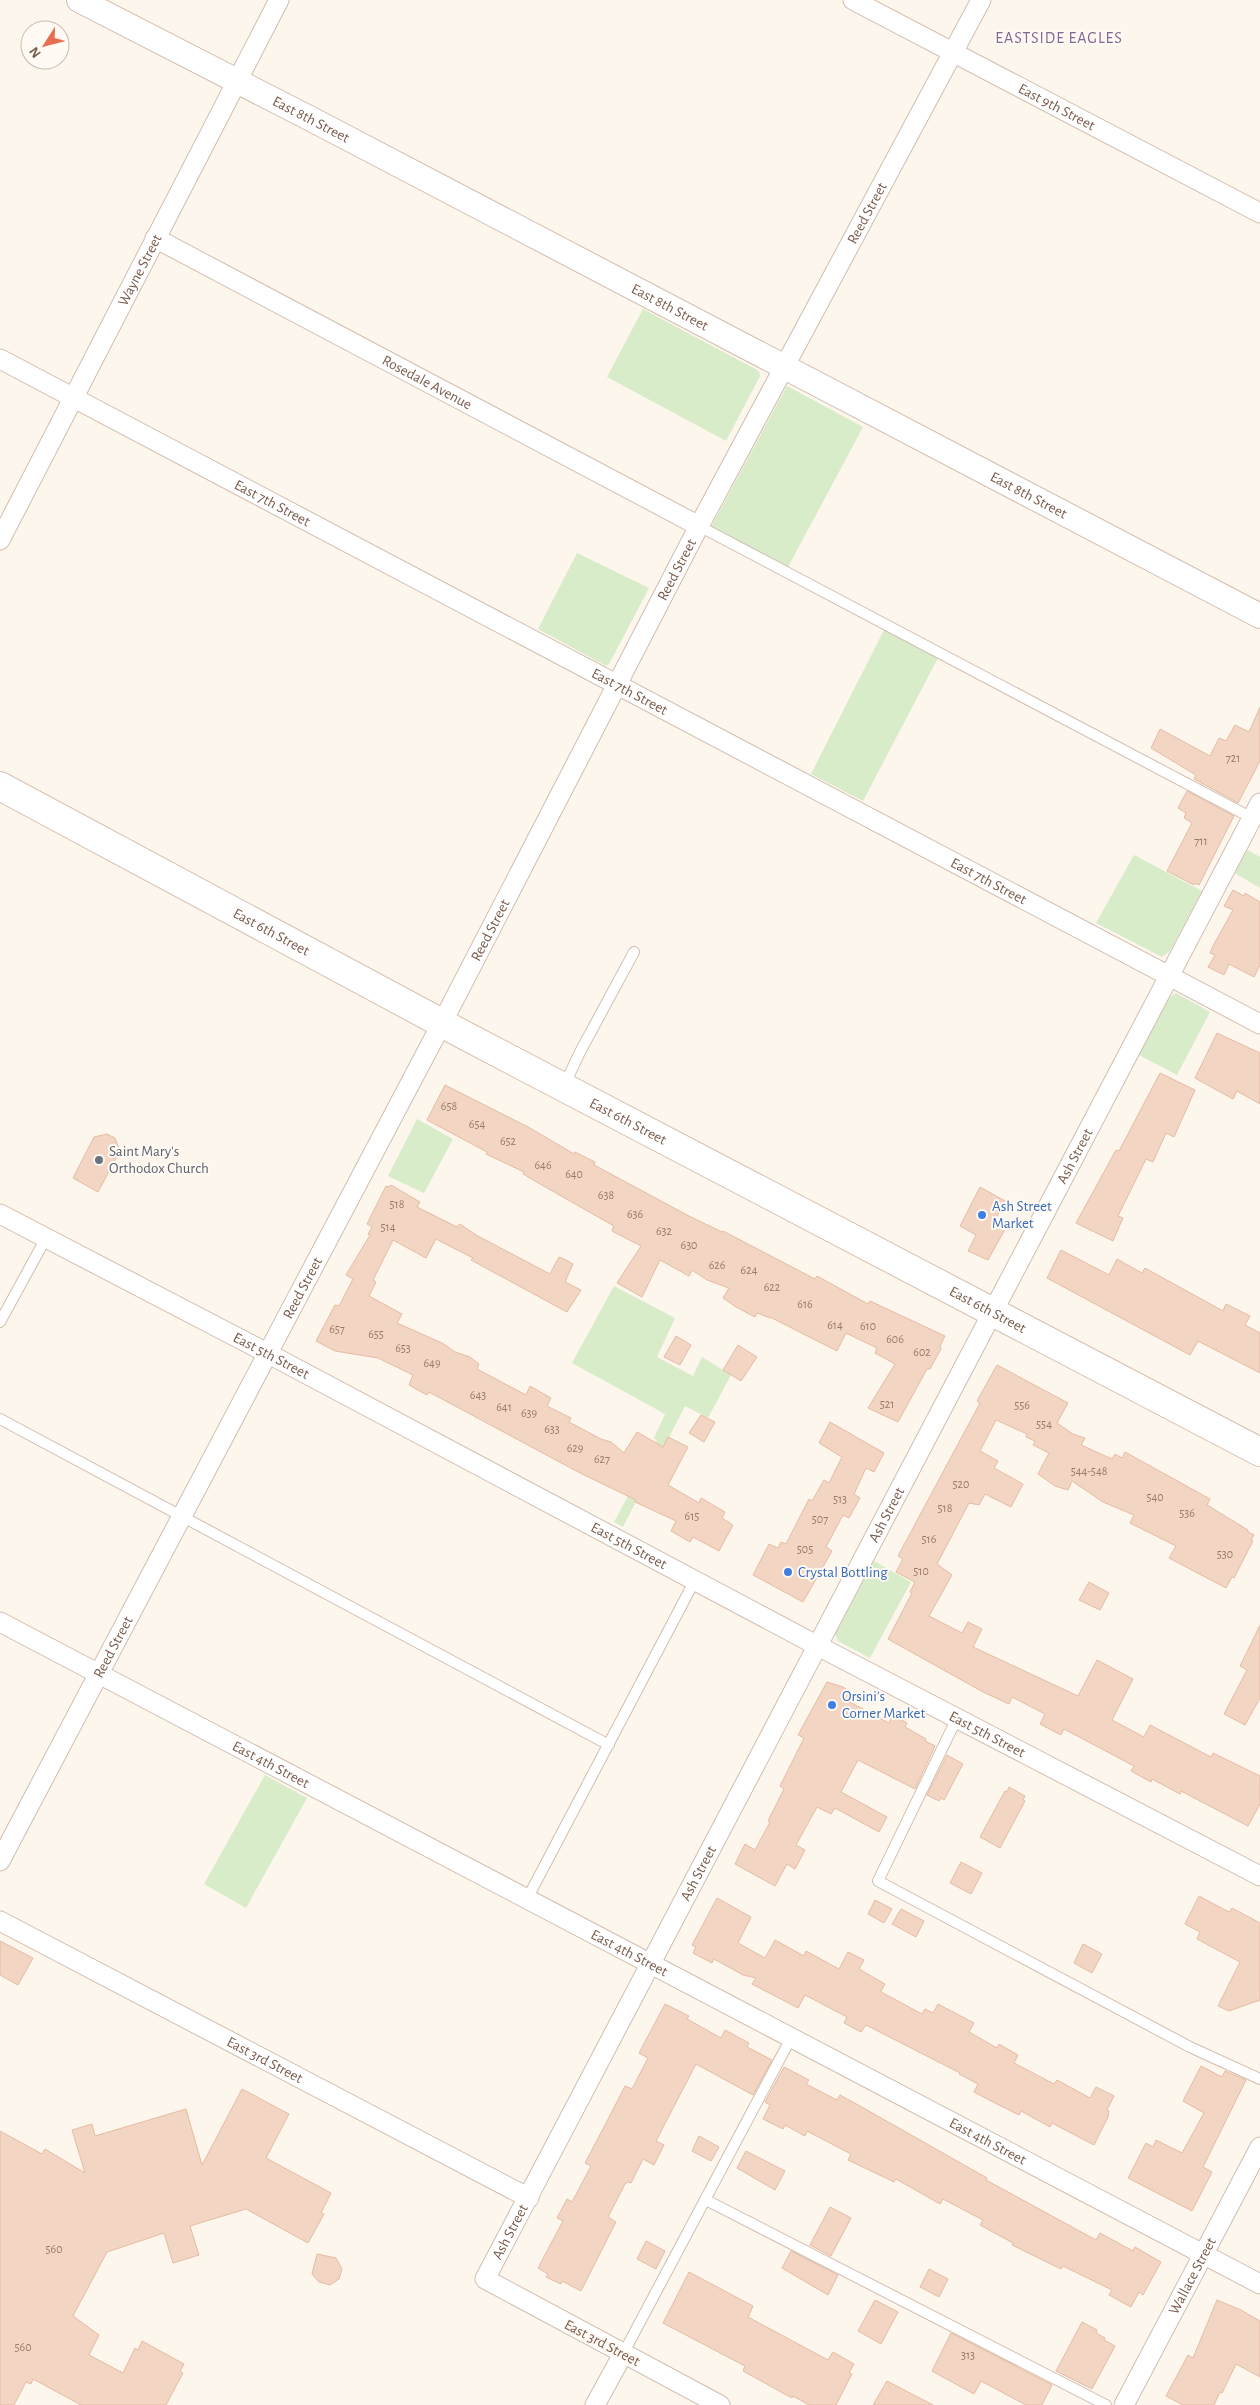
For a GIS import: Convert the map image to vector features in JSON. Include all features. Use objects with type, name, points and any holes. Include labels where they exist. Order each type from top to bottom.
[{"type":"main road","name":"East 6th Street","points":[[0,786],[442,1023],[1260,1452]]},
{"type":"street","name":"East 8th Street","points":[[79,0],[236,83],[313,120],[1260,616]]},
{"type":"street","name":"Wayne Street","points":[[0,540],[279,0]]},
{"type":"street","name":"East 9th Street","points":[[853,0],[1260,213]]},
{"type":"street","name":"Reed Street","points":[[0,1861],[442,1023],[699,526],[981,0]]},
{"type":"street","name":"Rosedale Avenue","points":[[155,238],[699,526]]},
{"type":"street","name":"East 7th Street","points":[[0,359],[617,687],[1260,1024]]},
{"type":"street","name":"Ash Street","points":[[485,2279],[1256,810]]},
{"type":"street","name":"East 5th Street","points":[[0,1214],[268,1352],[818,1646],[1260,1876]]},
{"type":"street","name":"East 4th Street","points":[[0,1622],[1260,2284]]},
{"type":"street","name":"East 3rd Street","points":[[0,1921],[529,2198]]},
{"type":"street","name":"Wallace Street","points":[[1124,2405],[1260,2147]]},
{"type":"street","name":"East 3rd Street","points":[[485,2279],[720,2405]]},
{"type":"street","points":[[595,2405],[623,2354]]},
{"type":"lane","points":[[699,526],[1256,810]]},
{"type":"lane","points":[[564,1087],[580,1052],[634,952]]},
{"type":"lane","points":[[0,1322],[46,1238]]},
{"type":"lane","points":[[0,1419],[609,1744]]},
{"type":"lane","points":[[527,1899],[695,1580]]},
{"type":"lane","points":[[957,1718],[878,1881],[1190,2047],[1260,2080]]},
{"type":"lane","points":[[623,2354],[791,2038]]},
{"type":"lane","points":[[706,2200],[1106,2405]]},
{"type":"green space","points":[[643,309],[759,371],[760,376],[726,441],[607,377]]},
{"type":"green space","points":[[787,386],[863,427],[787,569],[711,527]]},
{"type":"green space","points":[[577,553],[649,588],[609,664],[606,666],[538,629]]},
{"type":"green space","points":[[885,628],[939,656],[863,801],[811,774]]},
{"type":"green space","points":[[1244,848],[1260,857],[1260,888],[1233,872]]},
{"type":"green space","points":[[1134,855],[1202,891],[1170,951],[1162,957],[1096,923]]},
{"type":"green space","points":[[1176,993],[1210,1012],[1177,1075],[1139,1055],[1167,999]]},
{"type":"green space","points":[[417,1119],[453,1139],[424,1193],[388,1176]]},
{"type":"green space","points":[[614,1286],[675,1318],[657,1357],[693,1376],[702,1357],[731,1375],[708,1418],[685,1406],[623,1527],[614,1522],[657,1441],[654,1438],[665,1414],[572,1363]]},
{"type":"green space","points":[[874,1561],[911,1582],[870,1658],[838,1641],[835,1634]]},
{"type":"green space","points":[[265,1775],[307,1798],[246,1908],[204,1884]]},
{"type":"building","points":[[1260,707],[1260,761],[1238,803],[1194,779],[1196,775],[1151,748],[1160,729],[1210,756],[1219,738],[1226,741],[1235,725],[1249,732]]},
{"type":"building","points":[[1187,791],[1234,816],[1199,885],[1195,883],[1194,885],[1167,871],[1192,823],[1184,818],[1186,813],[1178,808]]},
{"type":"building","points":[[1233,890],[1244,896],[1245,893],[1260,902],[1260,965],[1254,977],[1229,964],[1224,975],[1208,967],[1215,955],[1210,953],[1213,946],[1233,910],[1224,906]]},
{"type":"building","points":[[1217,1033],[1260,1053],[1260,1104],[1237,1091],[1233,1099],[1195,1078]]},
{"type":"building","points":[[1160,1073],[1195,1090],[1174,1137],[1166,1133],[1153,1162],[1146,1159],[1118,1216],[1123,1218],[1113,1241],[1076,1223],[1116,1150],[1119,1151]]},
{"type":"building","points":[[445,1085],[530,1128],[574,1154],[575,1152],[595,1162],[594,1165],[689,1216],[723,1231],[815,1279],[817,1276],[868,1304],[870,1301],[945,1336],[940,1346],[941,1349],[930,1369],[927,1369],[898,1422],[868,1408],[895,1364],[875,1353],[877,1348],[846,1333],[837,1351],[770,1317],[757,1313],[755,1317],[723,1298],[729,1288],[707,1280],[692,1270],[689,1276],[660,1260],[642,1297],[617,1283],[641,1246],[612,1231],[614,1226],[523,1174],[524,1172],[486,1154],[487,1152],[427,1120]]},
{"type":"building","points":[[107,1134],[115,1138],[120,1151],[98,1192],[73,1178],[94,1137]]},
{"type":"building","points":[[391,1185],[420,1202],[417,1207],[457,1227],[460,1224],[476,1235],[550,1274],[559,1257],[566,1260],[573,1264],[565,1282],[581,1290],[567,1312],[436,1239],[426,1258],[393,1240],[373,1280],[376,1282],[369,1296],[402,1314],[397,1323],[442,1343],[455,1352],[470,1357],[479,1364],[477,1369],[526,1395],[530,1386],[551,1398],[547,1406],[571,1418],[569,1422],[601,1439],[611,1442],[624,1453],[637,1432],[663,1447],[668,1437],[688,1447],[668,1485],[699,1503],[701,1498],[725,1512],[722,1518],[733,1525],[719,1551],[693,1537],[690,1542],[671,1531],[676,1521],[635,1502],[636,1500],[580,1473],[429,1392],[427,1395],[409,1385],[413,1375],[378,1358],[335,1351],[316,1341],[335,1305],[339,1306],[353,1279],[346,1275],[370,1235],[368,1234],[372,1227],[367,1224],[386,1186],[389,1187]]},
{"type":"building","points":[[980,1187],[1005,1201],[994,1222],[1004,1227],[1004,1231],[988,1260],[968,1251],[976,1235],[960,1226]]},
{"type":"building","points":[[1061,1250],[1109,1275],[1117,1259],[1142,1273],[1145,1268],[1223,1311],[1226,1304],[1250,1316],[1245,1325],[1260,1333],[1260,1373],[1198,1341],[1190,1355],[1047,1278]]},
{"type":"building","points":[[676,1336],[691,1345],[680,1365],[664,1357]]},
{"type":"building","points":[[738,1345],[757,1357],[741,1381],[723,1370]]},
{"type":"building","points":[[997,1365],[1068,1403],[1057,1423],[1073,1434],[1085,1438],[1081,1445],[1112,1459],[1115,1454],[1122,1458],[1125,1452],[1210,1499],[1207,1505],[1248,1530],[1248,1532],[1254,1535],[1251,1540],[1253,1541],[1234,1578],[1232,1577],[1226,1588],[1169,1558],[1176,1546],[1130,1523],[1134,1515],[1103,1502],[1072,1481],[1068,1490],[1055,1486],[1038,1474],[1049,1453],[1033,1445],[1035,1441],[1026,1437],[1027,1434],[996,1420],[980,1451],[998,1461],[994,1468],[1023,1484],[1011,1507],[985,1494],[979,1505],[969,1503],[937,1564],[952,1575],[929,1616],[962,1633],[968,1622],[982,1629],[973,1647],[1078,1696],[1097,1660],[1133,1679],[1112,1720],[1144,1737],[1150,1725],[1211,1757],[1213,1753],[1260,1776],[1260,1804],[1248,1826],[1181,1791],[1180,1794],[1152,1779],[1151,1782],[1131,1771],[1134,1766],[1064,1729],[1061,1735],[1040,1724],[1045,1714],[1012,1697],[1009,1704],[983,1692],[888,1639],[912,1593],[910,1592],[915,1582],[896,1572],[903,1559],[898,1556],[980,1403],[977,1401]]},
{"type":"building","points":[[701,1415],[715,1422],[704,1442],[689,1433]]},
{"type":"building","points":[[830,1422],[884,1453],[874,1472],[866,1468],[854,1494],[860,1498],[849,1518],[843,1515],[826,1547],[832,1551],[803,1602],[753,1575],[769,1544],[778,1548],[781,1542],[786,1544],[809,1499],[812,1501],[824,1480],[829,1483],[842,1457],[819,1443]]},
{"type":"building","points":[[1089,1582],[1109,1593],[1100,1610],[1079,1600]]},
{"type":"building","points":[[1260,1625],[1260,1698],[1245,1725],[1224,1714],[1247,1670],[1240,1666]]},
{"type":"building","points":[[827,1682],[843,1687],[852,1693],[848,1701],[889,1723],[893,1715],[907,1723],[905,1727],[935,1746],[915,1789],[858,1760],[841,1792],[887,1817],[879,1832],[835,1808],[831,1814],[817,1807],[796,1845],[805,1850],[795,1869],[787,1864],[775,1886],[735,1864],[745,1844],[755,1850],[770,1822],[768,1821],[784,1789],[780,1786],[804,1738],[798,1735]]},
{"type":"building","points":[[947,1755],[963,1764],[944,1800],[941,1798],[939,1801],[927,1795]]},
{"type":"building","points":[[1009,1787],[1025,1796],[1023,1800],[1025,1801],[1000,1848],[980,1837]]},
{"type":"building","points":[[961,1862],[982,1873],[971,1894],[950,1883]]},
{"type":"building","points":[[1199,1896],[1227,1911],[1230,1912],[1232,1908],[1260,1923],[1260,2000],[1229,2011],[1218,2006],[1240,1962],[1197,1939],[1200,1932],[1185,1924]]},
{"type":"building","points":[[717,1898],[751,1917],[738,1943],[765,1958],[775,1940],[804,1956],[806,1951],[839,1969],[848,1952],[864,1960],[859,1969],[885,1984],[881,1991],[883,1993],[922,2014],[925,2009],[933,2013],[938,2004],[974,2023],[969,2032],[997,2048],[999,2044],[1018,2055],[1014,2063],[1054,2084],[1057,2080],[1090,2098],[1096,2087],[1114,2096],[1107,2110],[1109,2111],[1108,2117],[1094,2145],[1052,2123],[1050,2127],[1021,2111],[1019,2115],[993,2102],[974,2092],[978,2084],[960,2073],[866,2025],[861,2032],[844,2023],[847,2017],[805,1995],[798,2008],[752,1984],[756,1978],[743,1975],[714,1959],[712,1963],[693,1953],[696,1947],[692,1945]]},
{"type":"building","points":[[875,1900],[892,1909],[884,1923],[868,1914]]},
{"type":"building","points":[[901,1909],[924,1921],[916,1937],[892,1924]]},
{"type":"building","points":[[0,1941],[33,1958],[18,1985],[0,1975]]},
{"type":"building","points":[[1083,1944],[1102,1954],[1092,1973],[1074,1963]]},
{"type":"building","points":[[665,2004],[689,2016],[687,2019],[721,2038],[725,2030],[749,2043],[747,2047],[772,2060],[753,2095],[696,2064],[656,2141],[664,2145],[654,2165],[643,2159],[631,2183],[625,2184],[608,2217],[616,2222],[581,2291],[562,2281],[561,2284],[546,2277],[548,2274],[538,2268],[563,2221],[557,2218],[567,2199],[572,2202],[591,2166],[585,2163],[625,2086],[632,2089],[648,2058],[639,2053]]},
{"type":"building","points":[[1201,2066],[1222,2077],[1225,2071],[1246,2080],[1203,2167],[1212,2172],[1192,2211],[1128,2178],[1146,2143],[1153,2147],[1156,2140],[1182,2153],[1204,2113],[1183,2101]]},
{"type":"building","points":[[784,2067],[809,2080],[806,2084],[837,2100],[840,2095],[987,2178],[986,2180],[1096,2240],[1100,2233],[1133,2251],[1135,2247],[1161,2262],[1143,2295],[1139,2292],[1131,2307],[1109,2295],[1112,2290],[1063,2266],[1061,2269],[1012,2245],[1013,2243],[980,2225],[983,2220],[943,2199],[940,2204],[896,2179],[894,2182],[848,2160],[851,2154],[807,2131],[805,2136],[785,2125],[783,2129],[763,2119],[770,2105],[765,2102]]},
{"type":"building","points":[[242,2089],[289,2114],[266,2158],[331,2193],[321,2213],[324,2214],[308,2243],[246,2209],[190,2226],[199,2255],[173,2263],[164,2233],[107,2252],[73,2316],[99,2335],[89,2355],[123,2373],[135,2348],[138,2350],[142,2341],[184,2364],[180,2371],[183,2373],[166,2405],[81,2405],[33,2379],[31,2384],[26,2382],[14,2405],[0,2405],[0,2131],[42,2154],[45,2149],[85,2173],[72,2130],[92,2124],[95,2136],[186,2109],[202,2165]]},
{"type":"building","points":[[699,2136],[719,2147],[711,2161],[692,2151]]},
{"type":"building","points":[[746,2151],[785,2171],[775,2190],[737,2168]]},
{"type":"building","points":[[830,2207],[851,2218],[831,2256],[810,2245]]},
{"type":"building","points":[[646,2241],[665,2251],[656,2269],[637,2259]]},
{"type":"building","points":[[791,2251],[838,2275],[828,2295],[782,2268]]},
{"type":"building","points":[[317,2254],[336,2258],[342,2269],[339,2279],[330,2285],[319,2282],[312,2274]]},
{"type":"building","points":[[929,2269],[948,2279],[939,2297],[920,2287]]},
{"type":"building","points":[[689,2272],[753,2306],[748,2317],[828,2360],[833,2352],[854,2364],[849,2373],[852,2374],[836,2405],[809,2405],[793,2396],[792,2398],[743,2371],[745,2366],[663,2323]]},
{"type":"building","points":[[875,2300],[898,2312],[881,2344],[858,2331]]},
{"type":"building","points":[[1217,2300],[1241,2310],[1260,2321],[1260,2377],[1236,2364],[1214,2405],[1183,2405],[1166,2396],[1188,2355],[1193,2358]]},
{"type":"building","points":[[1082,2322],[1097,2330],[1096,2333],[1115,2346],[1092,2389],[1056,2371]]},
{"type":"building","points":[[951,2333],[1052,2385],[1042,2405],[1026,2405],[981,2381],[974,2394],[932,2371]]},
{"type":"building","points":[[887,2381],[933,2405],[873,2405]]},
{"type":"place","name":"Saint Mary's Orthodox Church","points":[[99,1160]]},
{"type":"place","name":"Ash Street Market","points":[[982,1215]]},
{"type":"place","name":"Crystal Bottling","points":[[788,1572]]},
{"type":"place","name":"Orsini's Corner Market","points":[[832,1705]]},
{"type":"district","name":"EASTSIDE EAGLES","points":[[1059,38]]}]
